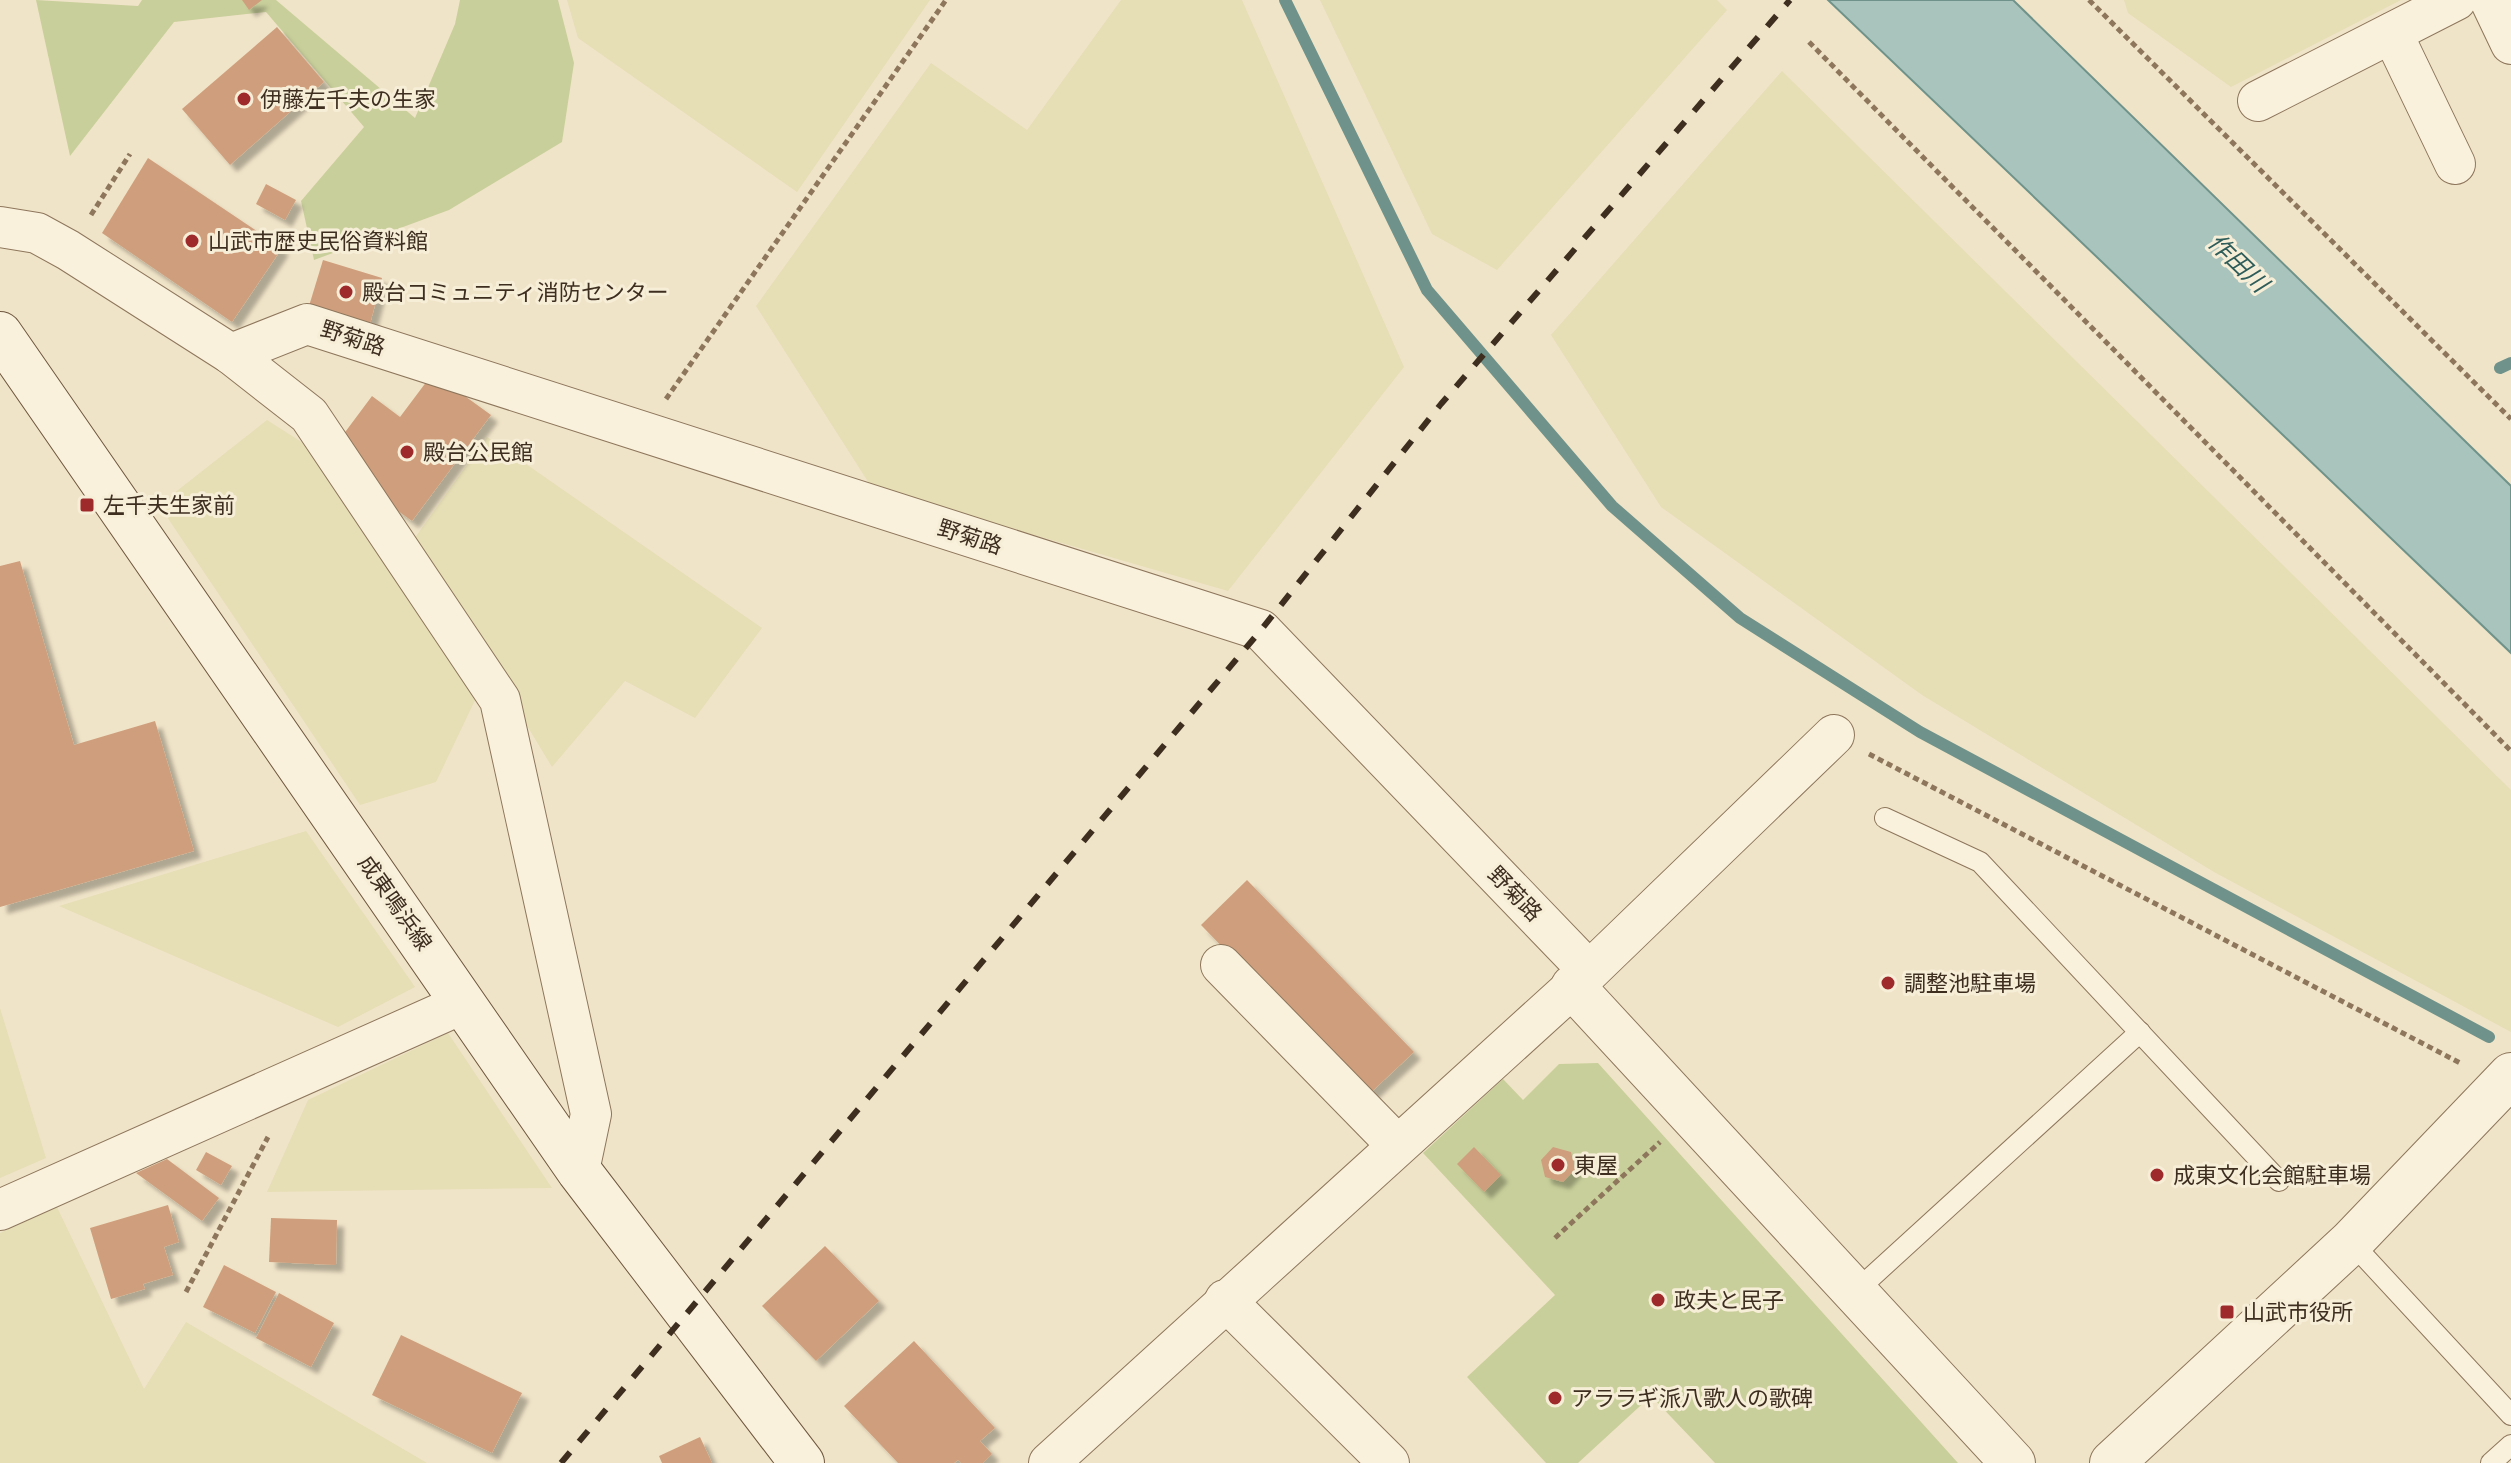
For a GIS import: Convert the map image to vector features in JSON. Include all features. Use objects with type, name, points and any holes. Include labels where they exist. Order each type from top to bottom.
[{"type":"main road","name":"成東鳴浜線","points":[[0,334],[579,1171],[802,1463]]},
{"type":"main road","points":[[1581,979],[1690,1114],[2013,1463]]},
{"type":"main road","points":[[2112,1463],[2351,1242],[2507,1080]]},
{"type":"street","points":[[2258,101],[2456,0]]},
{"type":"street","points":[[2490,0],[2511,44]]},
{"type":"street","points":[[2392,33],[2455,164]]},
{"type":"street","points":[[0,227],[37,233],[68,250],[231,354],[309,415],[500,700],[591,1114],[579,1171]]},
{"type":"street","name":"野菊路","points":[[231,354],[307,324],[1261,630],[1581,979]]},
{"type":"street","points":[[1049,1463],[1396,1144],[1581,979],[1834,735]]},
{"type":"street","points":[[1221,965],[1396,1144]]},
{"type":"street","points":[[0,1210],[464,1003]]},
{"type":"street","points":[[1225,1300],[1389,1463]]},
{"type":"lane","points":[[1885,818],[1980,862],[2279,1181]]},
{"type":"lane","points":[[1855,1292],[2140,1032]]},
{"type":"lane","points":[[2351,1242],[2511,1415]]},
{"type":"lane","points":[[2491,1463],[2511,1445]]},
{"type":"path","points":[[643,431],[946,0]]},
{"type":"path","points":[[2089,0],[2511,419]]},
{"type":"path","points":[[1809,42],[2511,751]]},
{"type":"path","points":[[68,250],[130,154]]},
{"type":"path","points":[[1834,735],[2507,1080]]},
{"type":"path","points":[[186,1292],[298,1079]]},
{"type":"path","points":[[1555,1238],[1690,1114]]},
{"type":"shaded area","points":[[567,0],[930,0],[797,192],[578,38]]},
{"type":"shaded area","points":[[1121,0],[1242,0],[1404,367],[1228,591],[872,488],[756,306],[931,63],[1027,130]]},
{"type":"shaded area","points":[[1320,0],[1717,0],[1727,10],[1497,270],[1432,234]]},
{"type":"shaded area","points":[[2124,0],[2401,0],[2231,87],[2128,13]]},
{"type":"shaded area","points":[[1782,71],[2511,790],[2511,1032],[2214,872],[1922,695],[1661,507],[1551,335]]},
{"type":"shaded area","points":[[267,420],[303,443],[478,694],[436,782],[360,805],[159,505]]},
{"type":"shaded area","points":[[487,437],[762,628],[695,718],[625,681],[552,767],[414,539]]},
{"type":"shaded area","points":[[306,831],[415,987],[338,1027],[59,906]]},
{"type":"shaded area","points":[[0,1008],[46,1158],[0,1178]]},
{"type":"shaded area","points":[[448,1033],[552,1188],[267,1192],[308,1100]]},
{"type":"shaded area","points":[[57,1207],[144,1389],[186,1322],[427,1463],[0,1463],[0,1233]]},
{"type":"green space","points":[[36,0],[138,6],[142,0],[276,0],[415,118],[455,24],[460,0],[558,0],[574,63],[562,142],[449,210],[314,260],[301,201],[364,127],[266,12],[174,22],[70,156]]},
{"type":"green space","points":[[1598,1063],[1958,1463],[1715,1463],[1651,1396],[1578,1463],[1546,1463],[1467,1377],[1555,1295],[1423,1153],[1503,1079],[1523,1100],[1559,1064]]},
{"type":"water","name":"作田川","points":[[1828,0],[2013,0],[2511,486],[2511,653]]},
{"type":"building","points":[[242,0],[262,0],[249,10]]},
{"type":"building","points":[[277,27],[324,82],[230,165],[182,109]]},
{"type":"building","name":"山武市歴史民俗資料館","points":[[148,158],[282,248],[232,322],[102,233]]},
{"type":"building","points":[[266,184],[296,200],[285,220],[256,204]]},
{"type":"building","name":"殿台コミュニティ消防センター","points":[[323,260],[382,278],[370,324],[309,306]]},
{"type":"building","name":"殿台公民館","points":[[433,373],[491,415],[412,521],[351,477],[337,443],[372,396],[400,417]]},
{"type":"building","points":[[20,561],[74,745],[155,721],[194,851],[0,907],[0,566]]},
{"type":"building","points":[[1247,880],[1414,1052],[1367,1096],[1201,925]]},
{"type":"building","points":[[1474,1147],[1501,1175],[1484,1192],[1457,1164]]},
{"type":"building","name":"東屋","points":[[1553,1147],[1571,1152],[1575,1169],[1563,1182],[1545,1177],[1541,1160]]},
{"type":"building","points":[[206,1152],[232,1166],[221,1185],[196,1170]]},
{"type":"building","points":[[167,1159],[219,1198],[202,1221],[136,1173]]},
{"type":"building","points":[[168,1205],[179,1242],[164,1247],[173,1275],[143,1284],[145,1289],[111,1299],[90,1228]]},
{"type":"building","points":[[271,1218],[337,1220],[336,1265],[269,1262]]},
{"type":"building","points":[[825,1246],[879,1301],[816,1361],[762,1306]]},
{"type":"building","points":[[224,1265],[276,1292],[255,1333],[203,1307]]},
{"type":"building","points":[[279,1293],[334,1323],[311,1367],[256,1338]]},
{"type":"building","points":[[401,1335],[522,1393],[492,1453],[372,1395]]},
{"type":"building","points":[[914,1341],[995,1428],[980,1441],[992,1454],[983,1463],[961,1463],[958,1460],[954,1463],[898,1463],[844,1406]]},
{"type":"building","points":[[700,1437],[712,1463],[662,1463],[659,1456]]},
{"type":"waterway","points":[[1285,0],[1427,290],[1612,506],[1740,618],[1920,732],[2489,1037]]},
{"type":"waterway","points":[[2500,368],[2511,363]]},
{"type":"railway","points":[[561,1463],[1261,630],[1441,404],[1790,0]]},
{"type":"place","name":"伊藤左千夫の生家","points":[[244,99]]},
{"type":"place","name":"山武市歴史民俗資料館","points":[[192,241]]},
{"type":"place","name":"殿台コミュニティ消防センター","points":[[346,292]]},
{"type":"place","name":"殿台公民館","points":[[407,452]]},
{"type":"place","name":"左千夫生家前","points":[[87,505]]},
{"type":"place","name":"調整池駐車場","points":[[1888,983]]},
{"type":"place","name":"東屋","points":[[1558,1165]]},
{"type":"place","name":"成東文化会館駐車場","points":[[2157,1175]]},
{"type":"place","name":"政夫と民子","points":[[1658,1300]]},
{"type":"place","name":"山武市役所","points":[[2227,1312]]},
{"type":"place","name":"アララギ派八歌人の歌碑","points":[[1555,1398]]}]
